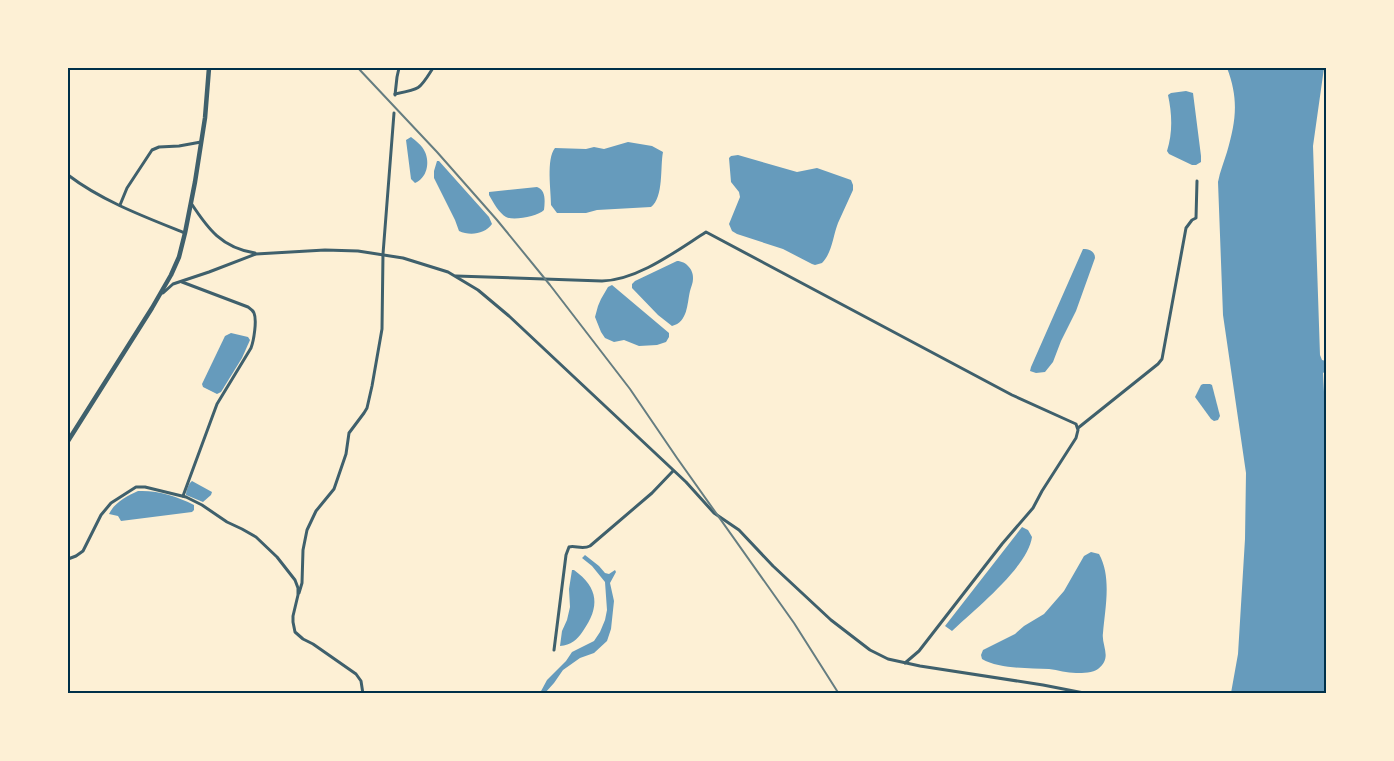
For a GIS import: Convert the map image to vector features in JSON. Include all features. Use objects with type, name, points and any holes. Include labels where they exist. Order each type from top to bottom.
[{"type":"street","points":[[68,441],[159,296],[175,267],[185,233],[206,118],[208,68]]},
{"type":"street","points":[[399,68],[395,95],[420,88],[433,68]]},
{"type":"street","points":[[363,694],[356,674],[313,644],[303,640],[295,632],[293,616],[302,583],[303,550],[307,530],[316,511],[334,489],[346,454],[348,433],[367,408],[382,329],[383,254],[394,113]]},
{"type":"street","points":[[120,205],[127,188],[152,150],[159,147],[202,142]]},
{"type":"street","points":[[68,175],[120,205],[185,233]]},
{"type":"street","points":[[904,663],[919,651],[1002,544],[1033,508],[1076,438],[1078,428],[1160,362],[1163,355],[1186,228],[1196,218],[1197,181]]},
{"type":"street","points":[[191,203],[209,228],[220,239],[237,249],[256,254],[341,250],[383,254],[440,268],[478,290],[510,316],[690,486],[714,513],[739,530],[773,566],[831,620],[870,650],[888,659],[904,663],[1053,686],[1088,694]]},
{"type":"street","points":[[456,276],[615,280],[631,275],[668,256],[706,232],[1012,395],[1075,423],[1078,428]]},
{"type":"street","points":[[159,296],[173,284],[256,254]]},
{"type":"street","points":[[181,281],[250,308],[255,316],[252,348],[217,404],[183,496]]},
{"type":"street","points":[[554,650],[568,548],[572,546],[584,548],[590,546],[652,493],[673,470]]},
{"type":"street","points":[[68,559],[83,551],[101,515],[111,503],[136,487],[145,486],[183,496],[256,537],[277,557],[295,580],[298,593]]},
{"type":"water","points":[[1227,68],[1324,68],[1313,146],[1320,355],[1322,360],[1326,361],[1326,371],[1323,373],[1326,407],[1326,693],[1231,693],[1238,654],[1245,539],[1246,473],[1223,315],[1218,182],[1230,141],[1235,110],[1231,79]]},
{"type":"water","points":[[1186,91],[1193,93],[1201,156],[1201,162],[1196,165],[1192,165],[1169,154],[1167,151],[1171,123],[1168,95]]},
{"type":"water","points":[[411,137],[422,147],[427,161],[425,174],[415,183],[411,179],[406,140]]},
{"type":"water","points":[[628,142],[652,146],[663,152],[660,189],[651,207],[597,210],[586,213],[557,213],[551,205],[550,175],[552,153],[555,148],[586,149],[594,147],[604,149]]},
{"type":"water","points":[[738,155],[797,172],[817,168],[851,180],[853,190],[838,223],[830,249],[822,263],[812,264],[783,249],[732,231],[729,224],[740,197],[739,192],[731,182],[729,158]]},
{"type":"water","points":[[437,161],[489,217],[492,224],[485,230],[477,233],[459,231],[434,178]]},
{"type":"water","points":[[537,187],[543,193],[545,200],[544,210],[526,217],[506,217],[489,195],[489,192]]},
{"type":"water","points":[[1083,249],[1091,251],[1095,258],[1076,311],[1053,362],[1045,372],[1036,373],[1030,371],[1031,367]]},
{"type":"water","points":[[677,261],[689,267],[693,280],[684,317],[672,326],[658,315],[632,288],[632,284]]},
{"type":"water","points":[[612,285],[669,333],[666,342],[657,345],[639,346],[624,340],[614,342],[605,338],[595,317],[601,299],[608,287]]},
{"type":"water","points":[[231,333],[248,337],[250,340],[242,358],[221,392],[217,394],[203,387],[202,384],[225,336]]},
{"type":"water","points":[[1203,384],[1212,385],[1220,416],[1218,420],[1214,421],[1211,419],[1195,397]]},
{"type":"water","points":[[192,481],[212,492],[203,502],[186,495]]},
{"type":"water","points":[[138,491],[174,496],[194,505],[194,510],[192,512],[121,521],[118,516],[109,514],[117,503]]},
{"type":"water","points":[[1022,527],[1028,530],[1032,537],[1028,549],[1011,574],[952,631],[945,626]]},
{"type":"water","points":[[1091,552],[1099,554],[1107,583],[1103,638],[1106,656],[1098,669],[1085,673],[1073,673],[997,665],[982,659],[983,650],[1015,634],[1044,614],[1064,591],[1084,556]]},
{"type":"water","points":[[585,555],[605,573],[609,574],[615,570],[616,572],[610,583],[614,601],[611,629],[607,641],[594,653],[580,658],[563,670],[545,693],[540,693],[547,680],[566,661],[572,652],[594,641],[605,620],[607,610],[605,582],[592,566],[582,558]]},
{"type":"water","points":[[572,570],[588,584],[594,598],[594,606],[589,622],[578,637],[571,643],[560,646],[562,631],[570,607],[569,589]]},
{"type":"railway","points":[[358,68],[437,152],[497,220],[630,389],[794,623],[839,694]]}]
